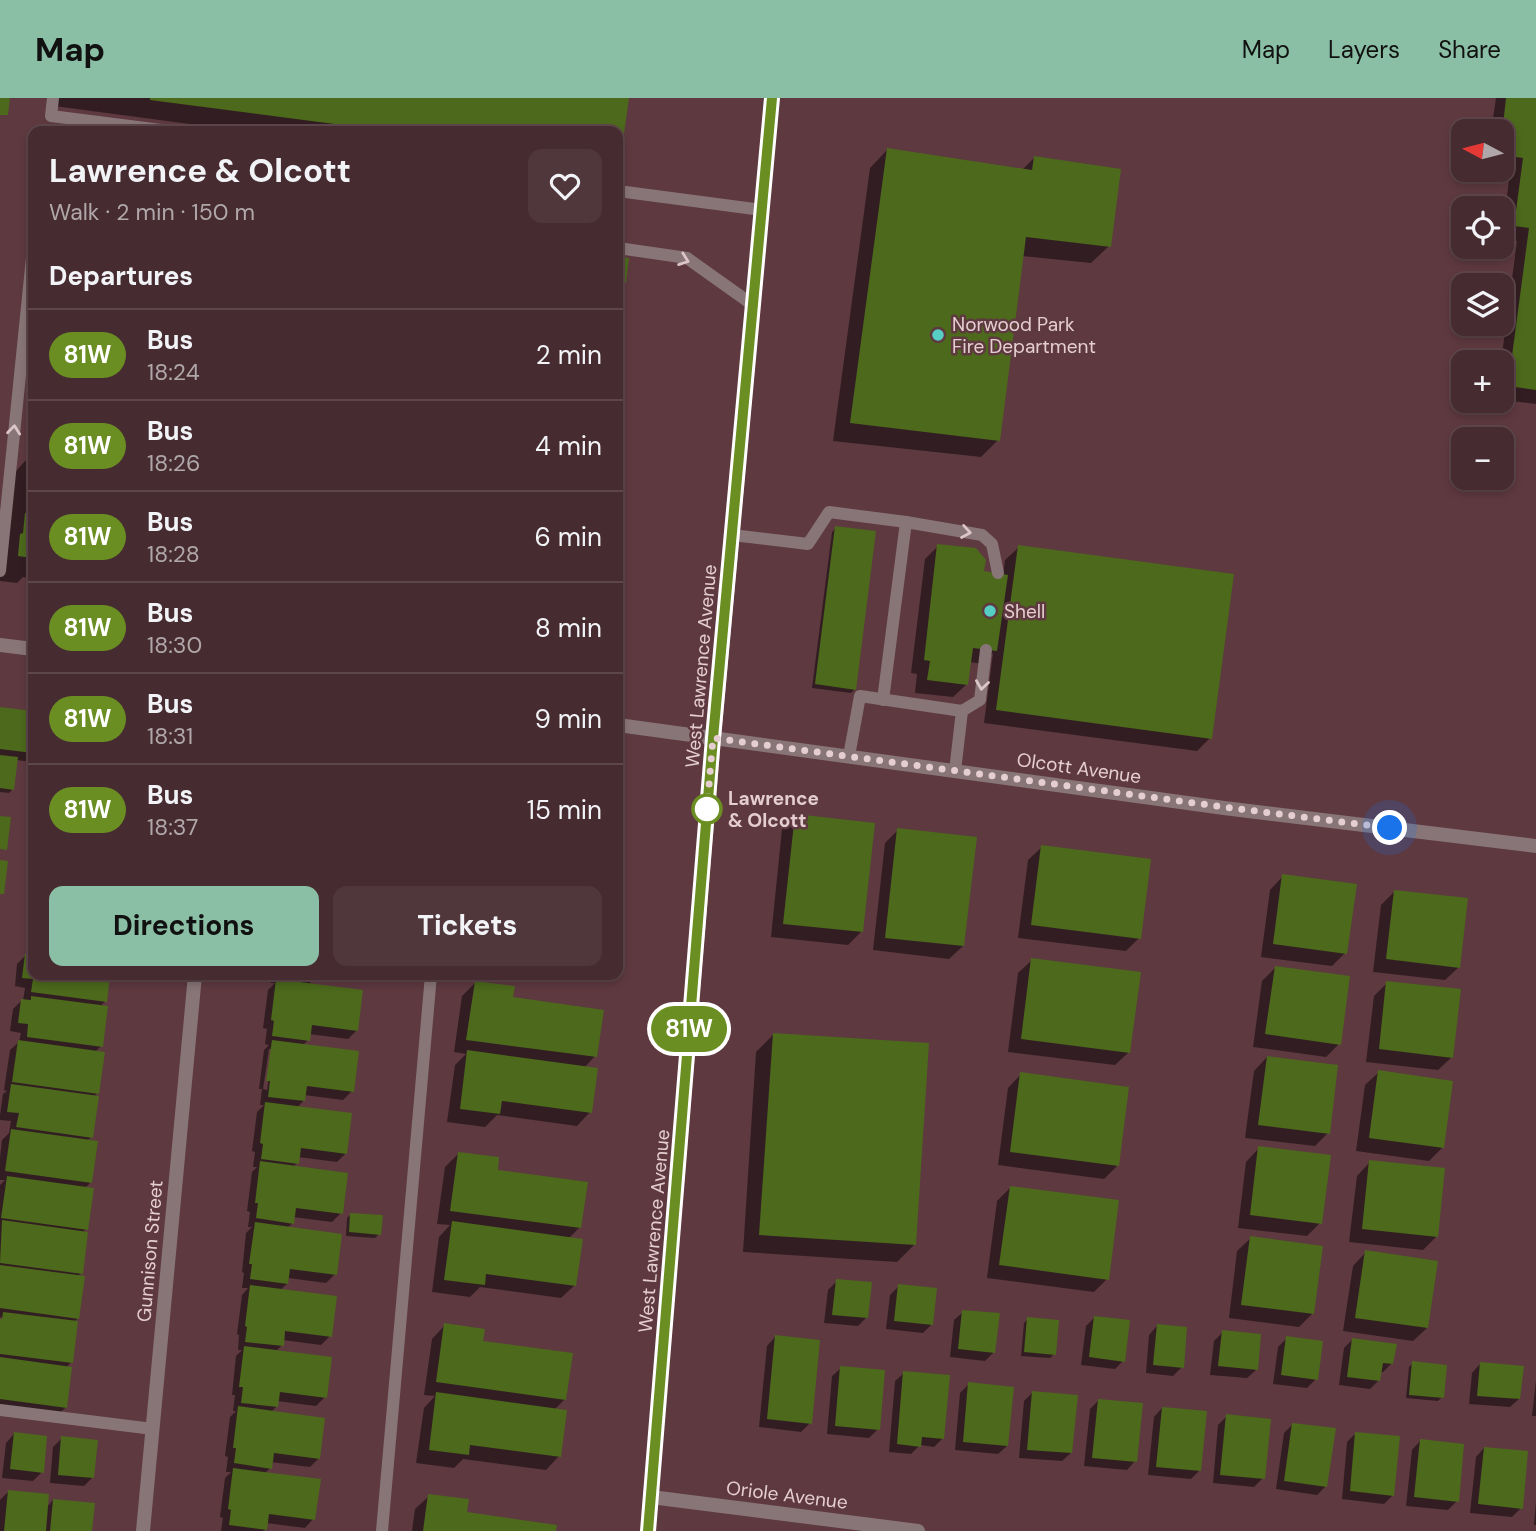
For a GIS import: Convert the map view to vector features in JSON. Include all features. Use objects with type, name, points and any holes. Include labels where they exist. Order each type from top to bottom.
[{"type":"main road","name":"West Lawrence Avenue","points":[[648,1531],[713,738],[772,98]]},
{"type":"street","points":[[0,645],[28,648]]},
{"type":"street","name":"Olcott Avenue","points":[[623,726],[1235,809],[1536,846]]},
{"type":"street","name":"Gunnison Street","points":[[143,1531],[195,980]]},
{"type":"street","name":"Oriole Avenue","points":[[651,1497],[918,1531]]},
{"type":"lane","points":[[53,98],[51,116],[130,126]]},
{"type":"lane","points":[[623,192],[762,210]]},
{"type":"lane","points":[[623,249],[687,258],[753,305]]},
{"type":"lane","points":[[0,571],[28,297]]},
{"type":"lane","points":[[732,535],[808,544],[829,512],[906,522],[982,535],[992,544],[998,573]]},
{"type":"lane","points":[[883,700],[906,522]]},
{"type":"lane","points":[[849,756],[860,696],[962,711],[980,700],[986,650]]},
{"type":"lane","points":[[955,771],[962,711]]},
{"type":"lane","points":[[382,1531],[431,980]]},
{"type":"lane","points":[[0,1410],[153,1429]]},
{"type":"building","points":[[0,98],[10,98],[8,115],[0,115]]},
{"type":"building","points":[[629,98],[623,141],[623,126],[350,126],[150,100]]},
{"type":"building","points":[[1506,98],[1536,98],[1536,390],[1514,387],[1513,350],[1529,228],[1514,226],[1523,158],[1514,157],[1514,119],[1504,119]]},
{"type":"building","name":"Norwood Park Fire Department","points":[[887,148],[1032,170],[1034,156],[1121,169],[1111,247],[1026,237],[1000,441],[850,423]]},
{"type":"building","points":[[623,257],[629,258],[626,283],[623,283]]},
{"type":"building","points":[[28,512],[28,557],[18,556],[25,513]]},
{"type":"building","points":[[835,526],[876,531],[856,690],[815,684]]},
{"type":"building","name":"Shell","points":[[937,544],[976,548],[986,560],[984,571],[1008,575],[997,651],[973,648],[968,685],[927,680],[930,661],[924,660]]},
{"type":"building","points":[[1018,545],[1234,574],[1212,739],[996,710]]},
{"type":"building","points":[[0,707],[28,710],[28,752],[0,749]]},
{"type":"building","points":[[0,755],[18,757],[14,790],[0,788]]},
{"type":"building","points":[[795,814],[875,823],[863,932],[783,924]]},
{"type":"building","points":[[0,816],[11,817],[7,850],[0,849]]},
{"type":"building","points":[[897,828],[977,837],[964,946],[885,938]]},
{"type":"building","points":[[1041,845],[1151,859],[1141,939],[1031,925]]},
{"type":"building","points":[[0,860],[8,861],[4,894],[0,894]]},
{"type":"building","points":[[1282,874],[1357,884],[1347,954],[1273,944]]},
{"type":"building","points":[[1394,890],[1468,898],[1460,968],[1386,959]]},
{"type":"building","points":[[25,954],[28,954],[28,979],[22,978]]},
{"type":"building","points":[[1031,958],[1141,972],[1130,1053],[1021,1039]]},
{"type":"building","points":[[1275,966],[1350,976],[1341,1045],[1265,1034]]},
{"type":"building","points":[[33,980],[109,980],[107,1002],[31,992]]},
{"type":"building","points":[[276,980],[363,990],[358,1031],[312,1025],[310,1041],[272,1036],[274,1021],[271,1020]]},
{"type":"building","points":[[475,981],[515,986],[513,997],[604,1010],[597,1057],[466,1040]]},
{"type":"building","points":[[1386,981],[1461,989],[1453,1058],[1379,1049]]},
{"type":"building","points":[[31,996],[108,1006],[103,1047],[27,1037],[28,1024],[18,1023],[21,999],[31,1000]]},
{"type":"building","points":[[773,1033],[929,1043],[916,1245],[759,1235]]},
{"type":"building","points":[[18,1040],[105,1052],[99,1094],[12,1082]]},
{"type":"building","points":[[272,1040],[359,1051],[354,1092],[307,1086],[305,1101],[268,1097],[270,1081],[266,1081]]},
{"type":"building","points":[[467,1050],[598,1068],[592,1113],[502,1101],[500,1114],[460,1109]]},
{"type":"building","points":[[1267,1056],[1338,1065],[1330,1134],[1258,1125]]},
{"type":"building","points":[[1378,1070],[1453,1081],[1444,1148],[1369,1138]]},
{"type":"building","points":[[1020,1072],[1129,1087],[1119,1166],[1010,1152]]},
{"type":"building","points":[[11,1084],[99,1096],[93,1138],[16,1127],[19,1113],[7,1112]]},
{"type":"building","points":[[265,1102],[352,1113],[347,1154],[301,1148],[299,1164],[261,1159],[263,1144],[260,1143]]},
{"type":"building","points":[[11,1129],[98,1141],[92,1183],[5,1171]]},
{"type":"building","points":[[1258,1146],[1331,1155],[1322,1224],[1250,1215]]},
{"type":"building","points":[[458,1152],[499,1157],[498,1170],[588,1182],[581,1228],[450,1211]]},
{"type":"building","points":[[1369,1160],[1445,1168],[1438,1237],[1362,1229]]},
{"type":"building","points":[[260,1161],[348,1173],[343,1214],[296,1208],[294,1224],[256,1218]]},
{"type":"building","points":[[7,1176],[94,1188],[88,1230],[1,1218]]},
{"type":"building","points":[[1010,1186],[1119,1200],[1109,1280],[999,1265]]},
{"type":"building","points":[[350,1213],[383,1215],[381,1235],[349,1232]]},
{"type":"building","points":[[2,1220],[88,1232],[83,1274],[0,1263]]},
{"type":"building","points":[[452,1221],[583,1239],[576,1286],[486,1274],[485,1285],[444,1280]]},
{"type":"building","points":[[255,1222],[342,1234],[337,1275],[290,1269],[288,1284],[250,1279],[252,1264],[249,1264]]},
{"type":"building","points":[[1250,1236],[1323,1246],[1314,1314],[1241,1305]]},
{"type":"building","points":[[1365,1250],[1438,1261],[1428,1328],[1355,1318]]},
{"type":"building","points":[[0,1265],[85,1276],[79,1319],[0,1308]]},
{"type":"building","points":[[836,1279],[872,1282],[868,1318],[832,1315]]},
{"type":"building","points":[[898,1284],[937,1288],[933,1325],[894,1321]]},
{"type":"building","points":[[250,1285],[337,1296],[332,1337],[285,1331],[284,1346],[245,1342]]},
{"type":"building","points":[[962,1310],[1000,1313],[995,1353],[958,1349]]},
{"type":"building","points":[[3,1312],[78,1321],[73,1363],[0,1354],[0,1319]]},
{"type":"building","points":[[1094,1316],[1130,1320],[1125,1362],[1089,1357]]},
{"type":"building","points":[[1027,1317],[1059,1320],[1056,1355],[1024,1352]]},
{"type":"building","points":[[444,1323],[485,1329],[483,1341],[573,1353],[566,1400],[436,1382]]},
{"type":"building","points":[[1157,1324],[1187,1327],[1184,1368],[1153,1365]]},
{"type":"building","points":[[1222,1330],[1261,1334],[1258,1370],[1218,1366]]},
{"type":"building","points":[[775,1335],[820,1340],[812,1424],[767,1419]]},
{"type":"building","points":[[1286,1336],[1323,1341],[1318,1380],[1281,1375]]},
{"type":"building","points":[[1352,1338],[1397,1344],[1393,1364],[1383,1363],[1380,1381],[1347,1377]]},
{"type":"building","points":[[244,1346],[332,1357],[327,1398],[280,1392],[278,1407],[241,1403],[243,1387],[239,1387]]},
{"type":"building","points":[[0,1357],[72,1367],[67,1408],[0,1399]]},
{"type":"building","points":[[1412,1361],[1447,1365],[1444,1398],[1409,1395]]},
{"type":"building","points":[[1480,1362],[1524,1366],[1520,1399],[1477,1396]]},
{"type":"building","points":[[840,1366],[885,1370],[880,1430],[835,1426]]},
{"type":"building","points":[[903,1371],[950,1375],[944,1439],[922,1437],[921,1447],[897,1444]]},
{"type":"building","points":[[968,1382],[1014,1387],[1008,1446],[963,1442]]},
{"type":"building","points":[[1032,1391],[1078,1395],[1072,1453],[1027,1450]]},
{"type":"building","points":[[436,1392],[567,1410],[561,1457],[470,1445],[469,1455],[429,1450]]},
{"type":"building","points":[[1098,1399],[1143,1403],[1137,1462],[1092,1458]]},
{"type":"building","points":[[238,1406],[325,1418],[320,1459],[274,1453],[272,1469],[234,1463]]},
{"type":"building","points":[[1162,1407],[1207,1411],[1201,1471],[1156,1467]]},
{"type":"building","points":[[1226,1414],[1271,1419],[1265,1479],[1220,1475]]},
{"type":"building","points":[[1292,1423],[1336,1428],[1327,1487],[1284,1481]]},
{"type":"building","points":[[14,1432],[47,1436],[44,1473],[10,1469]]},
{"type":"building","points":[[1355,1432],[1400,1436],[1394,1496],[1350,1491]]},
{"type":"building","points":[[61,1436],[98,1440],[94,1478],[58,1475]]},
{"type":"building","points":[[1420,1439],[1464,1444],[1459,1502],[1414,1497]]},
{"type":"building","points":[[1484,1447],[1528,1451],[1523,1509],[1478,1504]]},
{"type":"building","points":[[233,1468],[321,1479],[315,1520],[269,1514],[267,1530],[229,1525],[231,1510],[228,1509]]},
{"type":"building","points":[[8,1490],[49,1494],[46,1531],[4,1531]]},
{"type":"building","points":[[428,1494],[469,1499],[467,1512],[557,1525],[556,1531],[423,1531]]},
{"type":"building","points":[[53,1499],[95,1503],[92,1531],[50,1531]]},
{"type":"bus line","name":"81W","points":[[648,1531],[713,738],[772,98]]},
{"type":"place","name":"Norwood Park Fire Department","points":[[938,335]]},
{"type":"place","name":"Shell","points":[[990,611]]},
{"type":"place","name":"Lawrence & Olcott","points":[[707,809]]},
{"type":"route","points":[[707,809],[713,738],[1390,828]]}]
